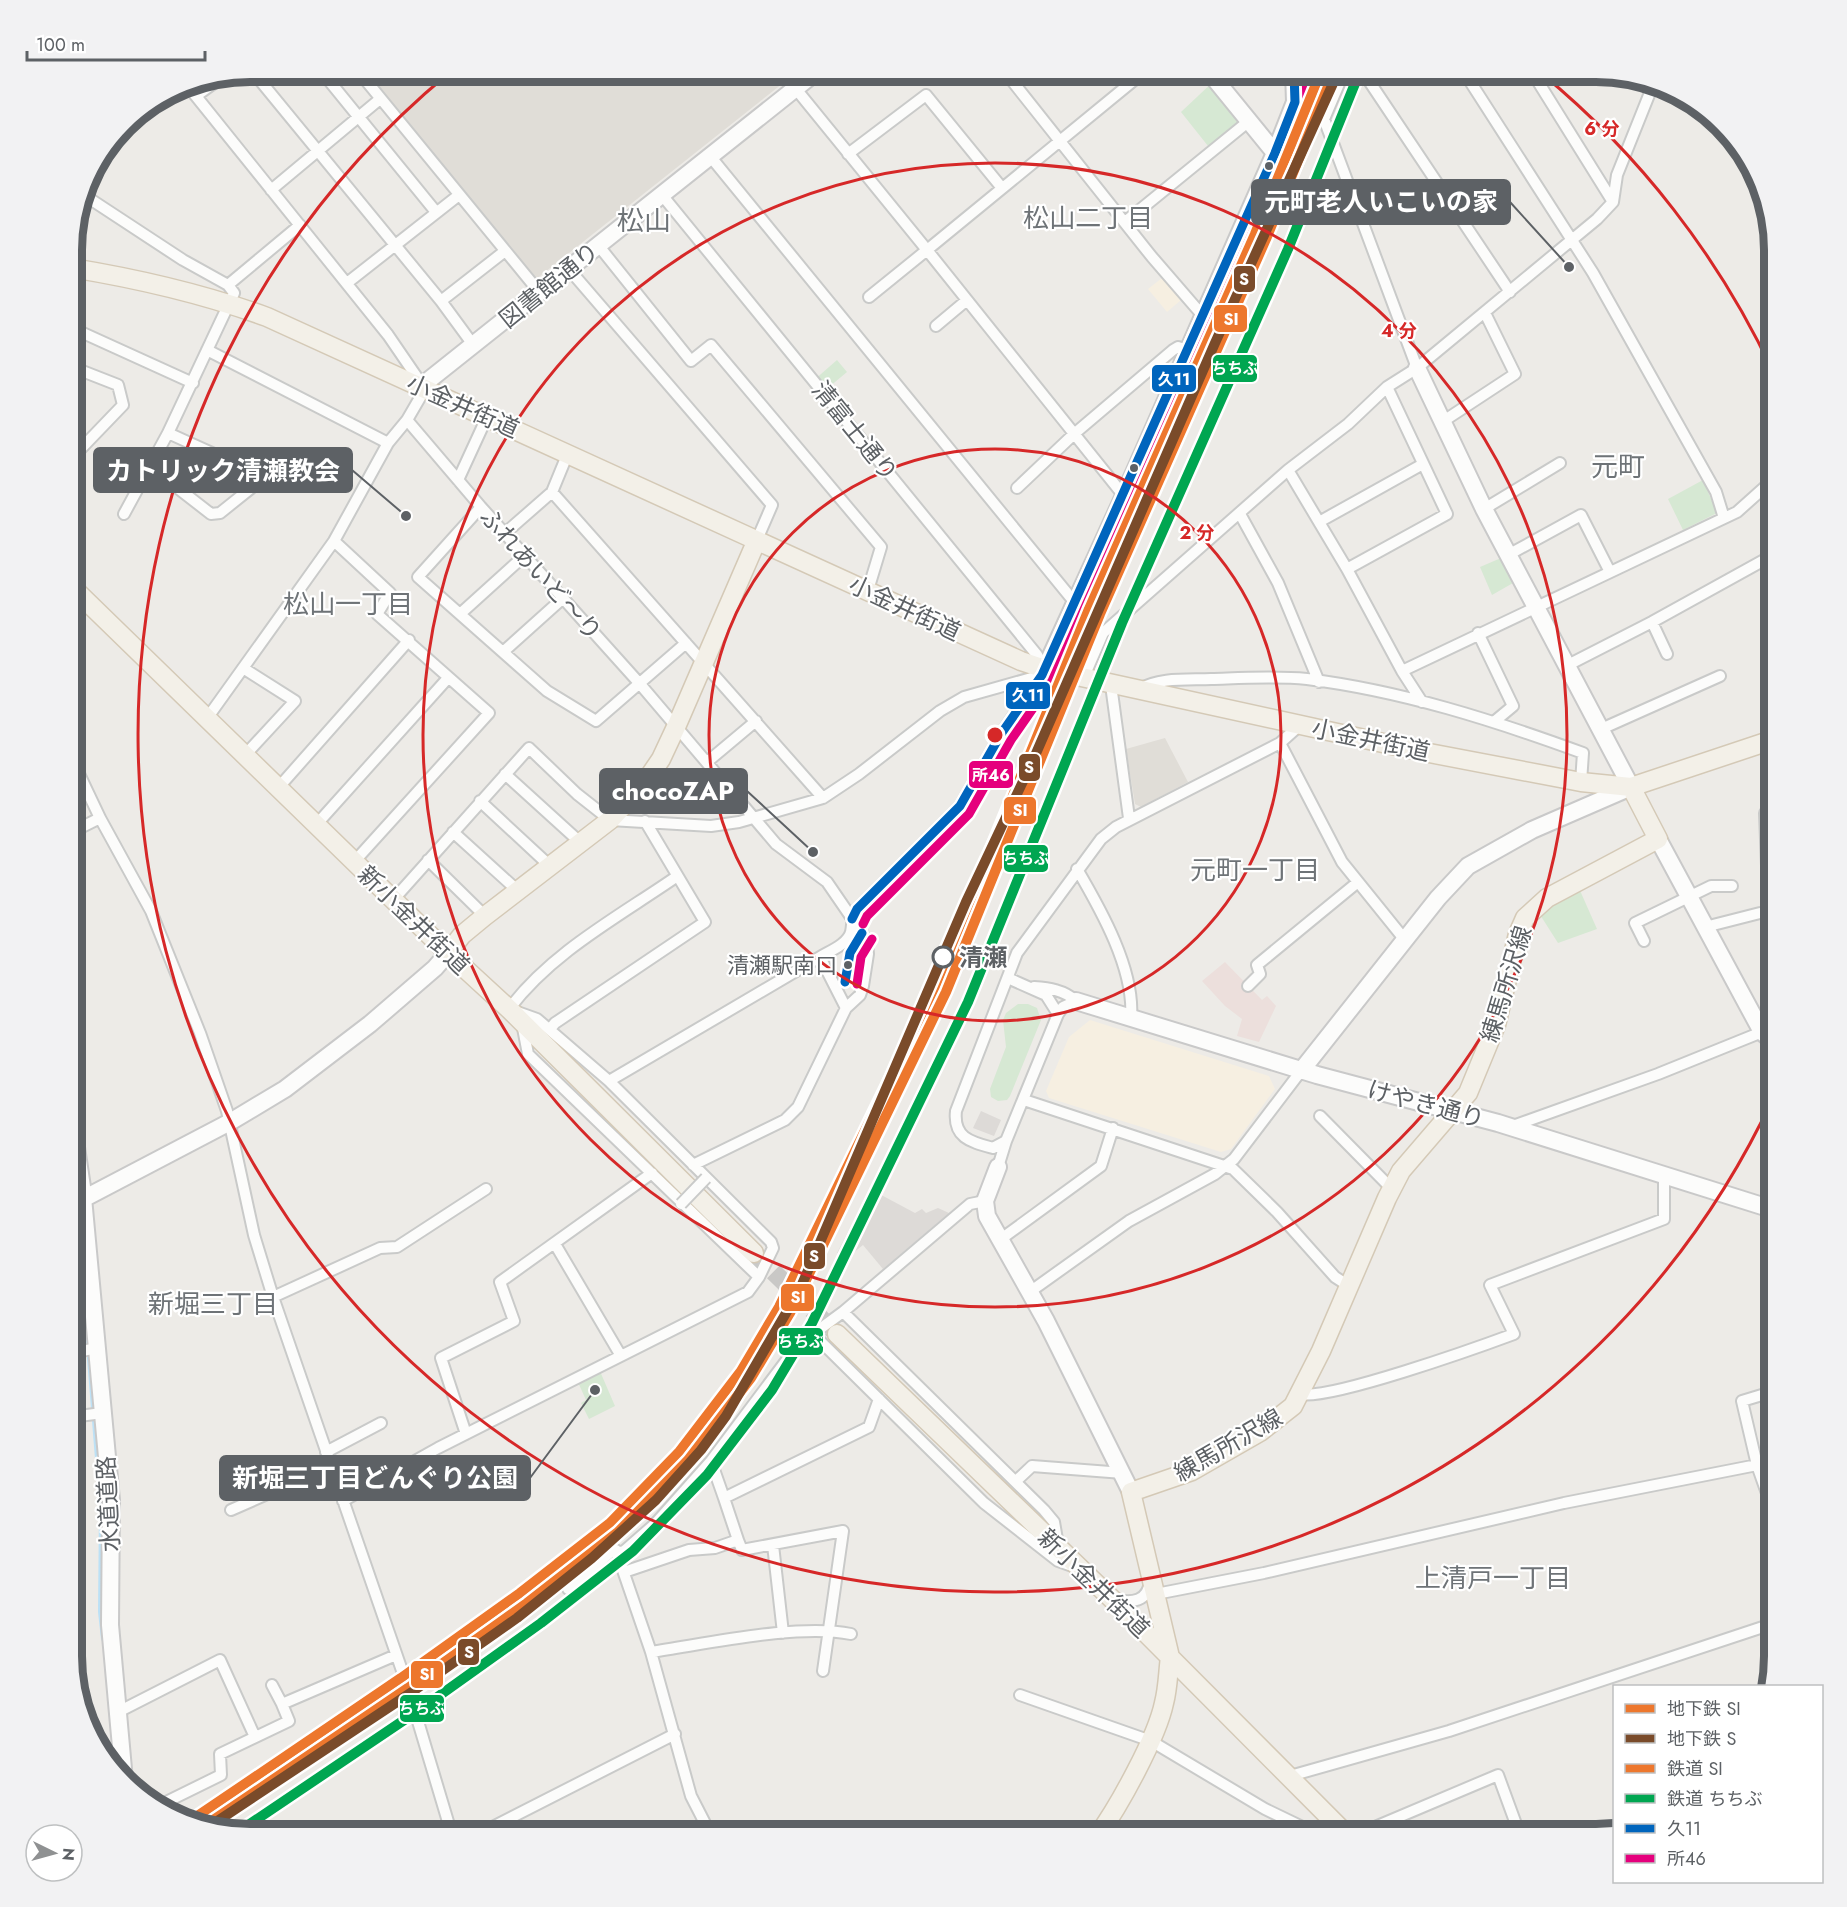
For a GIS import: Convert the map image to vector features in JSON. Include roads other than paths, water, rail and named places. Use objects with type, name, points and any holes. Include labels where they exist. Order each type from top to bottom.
[{"type":"main road","name":"小金井街道","points":[[83,270],[162,285],[229,294],[305,333],[1043,672],[1581,782],[1631,788],[1764,743]]},
{"type":"main road","points":[[448,953],[462,935],[485,916],[610,820],[649,776],[676,727],[756,542]]},
{"type":"main road","name":"新小金井街道","points":[[83,597],[448,953],[509,1009],[754,1253]]},
{"type":"main road","points":[[1631,788],[1658,839]]},
{"type":"main road","name":"練馬所沢線","points":[[1131,1492],[1192,1471],[1281,1418],[1300,1394],[1401,1172],[1468,1093],[1496,1025],[1518,934],[1525,918],[1547,898],[1658,839]]},
{"type":"main road","name":"新小金井街道","points":[[837,1334],[1112,1599],[1336,1824]]},
{"type":"main road","points":[[1104,1824],[1151,1741],[1164,1703],[1170,1657],[1131,1492]]},
{"type":"street","points":[[262,83],[441,301],[474,346]]},
{"type":"street","points":[[331,83],[436,212]]},
{"type":"street","points":[[368,83],[504,252],[540,293]]},
{"type":"street","name":"図書館通り","points":[[425,388],[429,380],[803,83]]},
{"type":"street","points":[[1014,83],[1203,316]]},
{"type":"street","points":[[869,297],[1130,83]]},
{"type":"street","points":[[1218,83],[1275,153]]},
{"type":"street","points":[[1324,119],[1339,83]]},
{"type":"street","points":[[1370,83],[1510,292]]},
{"type":"street","points":[[1471,83],[1593,273],[1716,492],[1724,518]]},
{"type":"street","points":[[1539,83],[1613,202]]},
{"type":"street","points":[[1031,1291],[1129,1221],[1226,1166],[1234,1159],[1455,878],[1483,855],[1533,830],[1631,788],[1534,607],[1442,422],[1417,368],[1324,119],[1298,84]]},
{"type":"street","points":[[609,1081],[820,957],[850,936],[852,920],[857,909],[960,807],[1000,734],[1043,672],[1076,604],[1290,118],[1298,84]]},
{"type":"street","points":[[196,96],[207,88]]},
{"type":"street","points":[[796,89],[1124,496]]},
{"type":"street","points":[[1083,679],[1103,633],[1288,470],[1348,424],[1387,387],[1417,368],[1485,313],[1571,241],[1613,202],[1617,175],[1651,91]]},
{"type":"street","points":[[193,93],[388,335],[425,388],[407,420],[388,443],[334,541],[208,717]]},
{"type":"street","points":[[848,154],[926,95],[1002,188]]},
{"type":"street","points":[[271,190],[380,99]]},
{"type":"street","points":[[1125,222],[1249,121]]},
{"type":"street","points":[[710,156],[1076,604]]},
{"type":"street","points":[[346,283],[459,195]]},
{"type":"street","name":"清富士通り","points":[[662,195],[1036,655],[1043,672]]},
{"type":"street","points":[[91,199],[183,260],[229,294]]},
{"type":"street","points":[[124,514],[148,474],[193,383],[229,294],[300,225]]},
{"type":"street","points":[[598,245],[691,361],[711,345],[881,547],[868,590]]},
{"type":"street","points":[[441,301],[504,252]]},
{"type":"street","points":[[568,268],[772,505],[756,542]]},
{"type":"street","points":[[936,326],[967,300]]},
{"type":"street","points":[[1442,422],[1515,374],[1485,313]]},
{"type":"street","points":[[83,333],[193,383]]},
{"type":"street","points":[[1017,488],[1074,434],[1173,350],[1178,347],[1188,350]]},
{"type":"street","points":[[207,350],[388,443]]},
{"type":"street","points":[[83,372],[118,385],[123,405],[83,447]]},
{"type":"street","points":[[1347,569],[1447,514],[1387,387]]},
{"type":"street","points":[[458,480],[487,417]]},
{"type":"street","name":"ふれあいど～り","points":[[407,420],[504,534],[640,684],[776,844],[821,875],[867,943],[868,954],[860,995],[846,1008]]},
{"type":"street","points":[[148,474],[175,486],[212,514],[220,513],[265,477],[168,433]]},
{"type":"street","points":[[504,534],[552,492],[568,453]]},
{"type":"street","points":[[1484,509],[1560,463]]},
{"type":"street","points":[[1319,522],[1423,464]]},
{"type":"street","points":[[1288,470],[1347,569],[1402,671],[1422,702]]},
{"type":"street","points":[[1402,671],[1737,512],[1764,488]]},
{"type":"street","points":[[552,492],[823,798]]},
{"type":"street","points":[[481,507],[417,577],[547,691],[596,722],[686,643]]},
{"type":"street","points":[[1240,514],[1278,583],[1319,682]]},
{"type":"street","points":[[1508,555],[1581,515],[1610,572]]},
{"type":"street","points":[[334,541],[390,593],[377,614],[489,713],[354,862]]},
{"type":"street","points":[[460,614],[524,556]]},
{"type":"street","points":[[1566,666],[1634,632],[1764,560]]},
{"type":"street","points":[[503,652],[562,599]]},
{"type":"street","points":[[1652,622],[1667,654]]},
{"type":"street","points":[[1478,633],[1513,706],[1495,721]]},
{"type":"street","points":[[279,787],[409,640]]},
{"type":"street","points":[[243,668],[295,701],[246,754]]},
{"type":"street","points":[[394,899],[529,748],[577,794],[610,820],[711,826],[756,819],[823,798],[852,779],[940,711],[964,697],[1043,672]]},
{"type":"street","points":[[1599,730],[1720,676]]},
{"type":"street","points":[[316,825],[447,678]]},
{"type":"street","points":[[1137,691],[1156,682],[1275,678],[1319,682],[1422,702],[1495,721],[1583,753],[1581,782]]},
{"type":"street","points":[[1111,685],[1129,818]]},
{"type":"street","points":[[707,762],[756,721]]},
{"type":"street","points":[[1006,1141],[998,1148],[964,1137],[958,1131],[956,1111],[1022,944],[1101,839],[1129,818],[1280,743],[1300,725]]},
{"type":"street","points":[[1280,743],[1342,862],[1405,940]]},
{"type":"street","points":[[505,774],[581,843]]},
{"type":"street","points":[[83,781],[151,911],[200,1033],[230,1122],[254,1235],[273,1297],[396,1655],[449,1824]]},
{"type":"street","points":[[480,801],[550,866]]},
{"type":"street","points":[[83,827],[100,818]]},
{"type":"street","points":[[550,1029],[555,1023],[705,922],[676,877],[645,821]]},
{"type":"street","points":[[453,832],[517,890]]},
{"type":"street","points":[[1510,1127],[1658,1074],[1762,1032],[1658,839]]},
{"type":"street","points":[[428,860],[485,916]]},
{"type":"street","points":[[1077,869],[1099,907],[1113,940],[1131,990],[1131,1018]]},
{"type":"street","points":[[343,1501],[466,1434],[748,1292],[759,1277],[773,1248],[771,1242],[609,1081],[537,1019],[509,1009],[527,985],[559,957],[676,877]]},
{"type":"street","points":[[1248,986],[1260,974],[1257,965],[1358,882]]},
{"type":"street","points":[[1644,941],[1635,923],[1711,886],[1732,886]]},
{"type":"street","points":[[1705,927],[1760,914]]},
{"type":"street","points":[[82,1198],[230,1122],[271,1098],[327,1059],[426,976],[448,953]]},
{"type":"street","points":[[693,1165],[793,1113],[846,1008],[820,957]]},
{"type":"street","points":[[1010,979],[1034,987],[1050,988],[1070,995],[1076,1001],[1063,1007],[1058,1014],[1006,1141],[985,1201],[987,1216],[1031,1291],[1131,1492]]},
{"type":"street","points":[[1034,987],[1053,1001],[1058,1014]]},
{"type":"street","name":"けやき通り","points":[[1076,1001],[1448,1115],[1510,1127],[1764,1206]]},
{"type":"street","points":[[522,1023],[528,1054],[759,1277]]},
{"type":"street","points":[[1024,1100],[1226,1166],[1241,1175],[1335,1277],[1349,1286]]},
{"type":"street","points":[[1320,1116],[1392,1189]]},
{"type":"street","points":[[1001,1239],[1101,1166],[1113,1128]]},
{"type":"street","points":[[988,1146],[998,1155],[998,1167]]},
{"type":"street","points":[[466,1434],[441,1358],[514,1321],[500,1282],[652,1173]]},
{"type":"street","points":[[1300,1394],[1310,1396],[1359,1383],[1514,1334],[1490,1285],[1664,1219],[1664,1174]]},
{"type":"street","points":[[681,1204],[706,1178]]},
{"type":"street","points":[[273,1297],[380,1248],[397,1247],[486,1189]]},
{"type":"street","points":[[568,1589],[612,1551],[623,1552],[655,1524],[711,1461],[798,1345],[843,1312],[962,1211],[977,1201],[985,1201]]},
{"type":"street","name":"水道道路","points":[[82,1233],[97,1348],[112,1519],[109,1603],[123,1765]]},
{"type":"street","points":[[555,1244],[621,1356]]},
{"type":"street","points":[[843,1312],[1016,1481],[1054,1522],[1059,1549]]},
{"type":"street","points":[[813,1334],[984,1503],[1058,1561],[1078,1568]]},
{"type":"street","points":[[82,1351],[97,1348]]},
{"type":"street","points":[[1764,1394],[1742,1401],[1764,1484]]},
{"type":"street","points":[[724,1498],[869,1427],[879,1399]]},
{"type":"street","points":[[82,1416],[102,1413]]},
{"type":"street","points":[[326,1452],[381,1423]]},
{"type":"street","points":[[711,1461],[742,1550],[843,1531],[827,1630],[823,1671]]},
{"type":"street","points":[[1156,1594],[1264,1573],[1564,1503],[1764,1462]]},
{"type":"street","points":[[231,1510],[331,1466]]},
{"type":"street","points":[[1016,1481],[1032,1466],[1123,1473]]},
{"type":"street","points":[[624,1572],[689,1550],[714,1548],[738,1540]]},
{"type":"street","points":[[773,1545],[783,1633]]},
{"type":"street","points":[[616,1550],[651,1652],[691,1796],[705,1824]]},
{"type":"street","points":[[1112,1599],[1132,1602],[1140,1600],[1146,1594],[1149,1586],[1150,1571]]},
{"type":"street","points":[[1290,1776],[1449,1731],[1764,1627]]},
{"type":"street","points":[[651,1652],[783,1633],[827,1630],[851,1634]]},
{"type":"street","points":[[282,1704],[396,1655]]},
{"type":"street","points":[[118,1712],[220,1660],[255,1737]]},
{"type":"street","points":[[167,1802],[221,1775],[220,1754],[289,1720],[272,1685]]},
{"type":"street","points":[[1020,1695],[1151,1741],[1265,1809],[1296,1824]]},
{"type":"street","points":[[499,1824],[675,1734]]},
{"type":"street","points":[[1382,1824],[1498,1775],[1516,1824]]},
{"type":"waterway","points":[[85,1308],[101,1509],[100,1612],[103,1639]]},
{"type":"tunnel","points":[[754,1253],[837,1334]]},
{"type":"metro line","name":"SI","points":[[213,1820],[408,1688],[527,1603],[618,1532],[688,1460],[751,1378],[790,1313],[946,992],[1100,614],[1266,239],[1330,83]]},
{"type":"metro line","name":"S","points":[[218,1821],[412,1692],[517,1618],[592,1558],[656,1500],[701,1450],[726,1416],[800,1289],[966,902],[1034,758],[1215,343],[1333,83]]},
{"type":"rail line","name":"SI","points":[[199,1815],[401,1678],[520,1593],[610,1523],[679,1452],[741,1371],[779,1307],[935,987],[1089,609],[1255,234],[1317,83]]},
{"type":"rail line","name":"ちちぶ","points":[[250,1824],[422,1708],[541,1623],[633,1551],[707,1475],[772,1390],[812,1323],[968,1002],[1122,623],[1288,249],[1355,83]]},
{"type":"place","name":"元町老人いこいの家","points":[[1569,267]]},
{"type":"place","name":"カトリック清瀬教会","points":[[406,516]]},
{"type":"place","name":"chocoZAP","points":[[813,852]]},
{"type":"place","name":"清瀬","points":[[943,957]]},
{"type":"place","name":"清瀬駅南口","points":[[848,965]]},
{"type":"place","name":"新堀三丁目どんぐり公園","points":[[595,1390]]},
{"type":"district","name":"松山二丁目","points":[[1088,218]]},
{"type":"district","name":"松山","points":[[644,220]]},
{"type":"district","name":"元町","points":[[1618,466]]},
{"type":"district","name":"松山一丁目","points":[[348,604]]},
{"type":"district","name":"元町一丁目","points":[[1255,870]]},
{"type":"district","name":"新堀三丁目","points":[[213,1304]]},
{"type":"district","name":"上清戸一丁目","points":[[1493,1578]]}]
